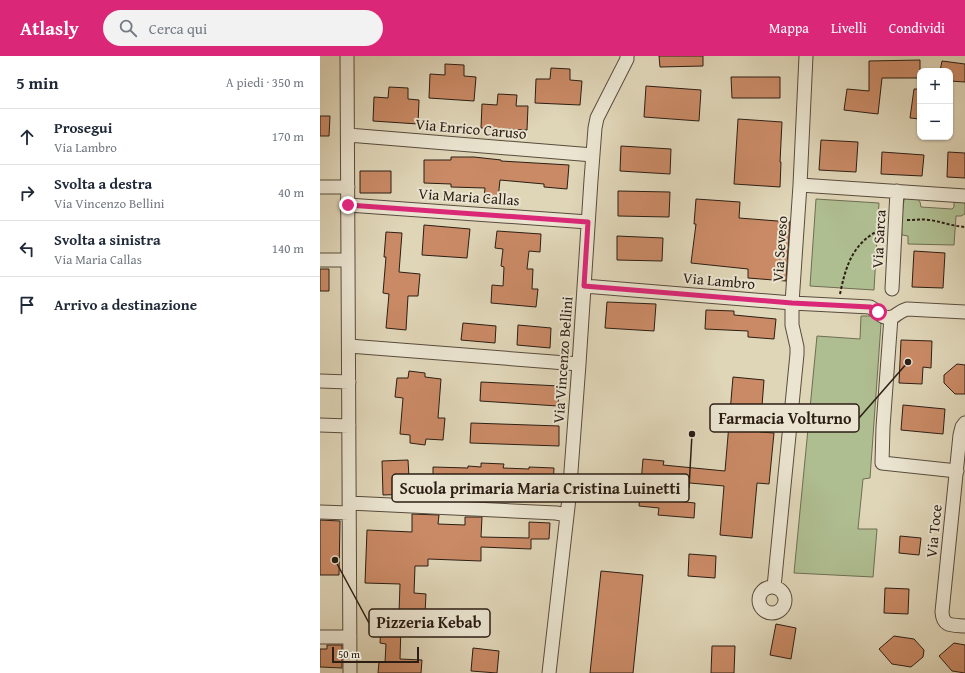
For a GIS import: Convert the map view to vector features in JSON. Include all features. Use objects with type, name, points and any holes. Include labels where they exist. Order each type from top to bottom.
[{"type":"street","points":[[347,56],[350,673]]},
{"type":"street","name":"Via Vincenzo Bellini","points":[[550,673],[573,453],[595,128],[597,118],[628,56]]},
{"type":"street","name":"Via Seveso","points":[[774,586],[797,354],[792,325],[792,303],[800,185],[806,56]]},
{"type":"street","name":"Via Enrico Caruso","points":[[348,135],[593,155]]},
{"type":"street","name":"Via Sarca","points":[[800,185],[965,196]]},
{"type":"street","points":[[320,187],[348,187]]},
{"type":"street","name":"Via Sarca","points":[[892,289],[897,191]]},
{"type":"street","name":"Via Maria Callas","points":[[348,205],[588,222]]},
{"type":"street","points":[[320,260],[348,260]]},
{"type":"street","name":"Via Lambro","points":[[584,286],[792,303],[870,307],[874,308],[885,317],[891,317]]},
{"type":"street","points":[[957,471],[882,463],[883,434],[891,317],[898,312],[907,309],[965,312]]},
{"type":"street","points":[[349,346],[579,364]]},
{"type":"street","points":[[320,381],[349,382]]},
{"type":"street","name":"Via Toce","points":[[965,423],[962,427],[960,435],[942,612],[945,623],[965,626]]},
{"type":"street","points":[[320,425],[349,426]]},
{"type":"street","points":[[320,512],[349,508],[506,510],[556,513],[567,516]]},
{"type":"street","points":[[320,637],[350,637]]},
{"type":"green space","points":[[906,198],[917,198],[921,207],[952,209],[954,207],[954,202],[963,201],[965,204],[965,214],[956,216],[954,245],[908,244],[908,236],[902,235],[901,221],[904,200]]},
{"type":"green space","points":[[816,199],[879,203],[874,290],[810,286]]},
{"type":"green space","points":[[861,316],[873,316],[881,324],[870,478],[863,479],[858,529],[877,529],[873,577],[794,573],[817,336],[860,339]]},
{"type":"building","points":[[659,56],[703,56],[703,66],[660,67]]},
{"type":"building","points":[[920,60],[920,68],[917,68],[917,78],[882,78],[878,114],[844,110],[847,89],[869,91],[869,61]]},
{"type":"building","points":[[942,61],[965,64],[965,82],[953,81],[953,68],[941,68]]},
{"type":"building","points":[[445,64],[464,65],[464,76],[476,77],[474,101],[429,98],[430,74],[445,75]]},
{"type":"building","points":[[551,68],[570,69],[570,80],[582,81],[580,105],[535,103],[536,79],[550,79]]},
{"type":"building","points":[[731,77],[780,77],[780,98],[732,98]]},
{"type":"building","points":[[646,86],[701,90],[699,121],[644,117]]},
{"type":"building","points":[[389,87],[408,88],[408,99],[419,100],[418,124],[373,121],[374,97],[388,98]]},
{"type":"building","points":[[914,89],[917,89],[917,119],[910,118]]},
{"type":"building","points":[[498,94],[517,95],[516,106],[528,106],[527,130],[481,128],[482,104],[497,105]]},
{"type":"building","points":[[320,116],[330,116],[329,136],[320,136]]},
{"type":"building","points":[[738,119],[782,122],[780,187],[734,184]]},
{"type":"building","points":[[821,140],[858,142],[856,172],[819,170]]},
{"type":"building","points":[[621,146],[671,149],[670,174],[620,171]]},
{"type":"building","points":[[882,152],[924,155],[922,176],[881,174]]},
{"type":"building","points":[[948,152],[965,153],[965,178],[947,177]]},
{"type":"building","points":[[451,157],[474,157],[501,161],[569,165],[567,189],[544,187],[544,184],[500,180],[498,199],[484,198],[485,188],[451,187],[451,184],[424,183],[424,160],[451,160]]},
{"type":"building","points":[[360,171],[391,171],[391,193],[360,193]]},
{"type":"building","points":[[618,191],[670,192],[669,217],[618,216]]},
{"type":"building","points":[[696,199],[740,202],[739,218],[790,222],[786,281],[748,278],[748,269],[691,263],[696,224],[694,224]]},
{"type":"building","points":[[424,225],[470,229],[467,258],[422,255]]},
{"type":"building","points":[[497,231],[541,234],[540,252],[529,251],[527,269],[533,269],[532,289],[538,289],[536,307],[491,303],[492,285],[503,286],[504,267],[501,266],[503,249],[495,248]]},
{"type":"building","points":[[386,232],[402,233],[399,272],[420,274],[418,296],[408,296],[406,330],[386,328],[389,294],[383,293],[386,257],[384,257]]},
{"type":"building","points":[[617,236],[663,238],[662,261],[617,260]]},
{"type":"building","points":[[914,251],[945,253],[943,288],[912,287]]},
{"type":"building","points":[[320,269],[329,269],[329,291],[320,291]]},
{"type":"building","points":[[607,302],[656,304],[654,331],[605,328]]},
{"type":"building","points":[[706,310],[734,311],[734,315],[776,319],[774,339],[748,337],[748,331],[705,329]]},
{"type":"building","points":[[463,323],[496,326],[495,343],[461,340]]},
{"type":"building","points":[[518,325],[551,328],[550,348],[517,345]]},
{"type":"building","points":[[901,340],[932,341],[931,368],[923,367],[922,384],[899,383]]},
{"type":"building","points":[[957,364],[965,365],[965,394],[955,394],[944,383],[944,375]]},
{"type":"building","points":[[409,371],[425,373],[425,377],[441,379],[438,418],[445,418],[443,440],[426,439],[425,445],[410,443],[410,435],[400,434],[403,398],[395,397],[397,378],[408,378]]},
{"type":"building","points":[[733,377],[764,380],[760,432],[774,433],[769,484],[757,483],[752,538],[720,535],[724,486],[667,481],[666,500],[695,503],[694,518],[658,515],[659,508],[639,506],[643,459],[664,461],[663,465],[725,471]]},
{"type":"building","points":[[481,382],[559,386],[558,406],[480,401]]},
{"type":"building","points":[[903,405],[945,409],[943,434],[901,430]]},
{"type":"building","points":[[471,423],[559,426],[559,446],[470,443]]},
{"type":"building","points":[[408,460],[410,494],[383,495],[382,461]]},
{"type":"building","points":[[481,463],[504,464],[503,468],[554,468],[553,486],[518,484],[517,489],[505,488],[504,494],[478,493],[479,487],[452,486],[452,489],[433,488],[433,467],[481,467]]},
{"type":"building","points":[[412,514],[439,515],[438,524],[465,525],[465,517],[482,517],[481,537],[529,538],[529,522],[550,523],[549,539],[531,539],[531,549],[481,547],[481,561],[428,559],[428,566],[415,566],[414,593],[426,594],[425,614],[399,613],[400,584],[365,583],[367,530],[412,532]]},
{"type":"building","points":[[320,520],[340,521],[339,575],[320,575]]},
{"type":"building","points":[[900,536],[921,538],[919,555],[899,553]]},
{"type":"building","points":[[689,554],[716,556],[715,578],[688,576]]},
{"type":"building","points":[[601,571],[643,575],[633,673],[590,673]]},
{"type":"building","points":[[885,588],[909,589],[908,614],[884,613]]},
{"type":"building","points":[[776,624],[796,628],[791,659],[770,655]]},
{"type":"building","points":[[381,626],[401,626],[400,659],[422,660],[421,673],[378,673],[379,662],[385,662],[386,644],[380,643]]},
{"type":"building","points":[[894,636],[914,639],[924,650],[923,657],[911,667],[892,664],[879,649]]},
{"type":"building","points":[[954,643],[965,645],[965,673],[952,671],[939,656]]},
{"type":"building","points":[[327,645],[342,645],[342,668],[320,667],[320,649],[327,649]]},
{"type":"building","points":[[712,646],[735,646],[734,673],[711,673]]},
{"type":"building","points":[[473,648],[499,651],[497,673],[471,671]]},
{"type":"place","name":"Farmacia Volturno","points":[[908,362]]},
{"type":"place","name":"Scuola primaria Maria Cristina Luinetti","points":[[692,434]]},
{"type":"place","name":"Pizzeria Kebab","points":[[335,560]]},
{"type":"route","points":[[348,205],[588,222],[584,286],[792,303],[848,305],[870,307],[874,308],[878,312]]}]
